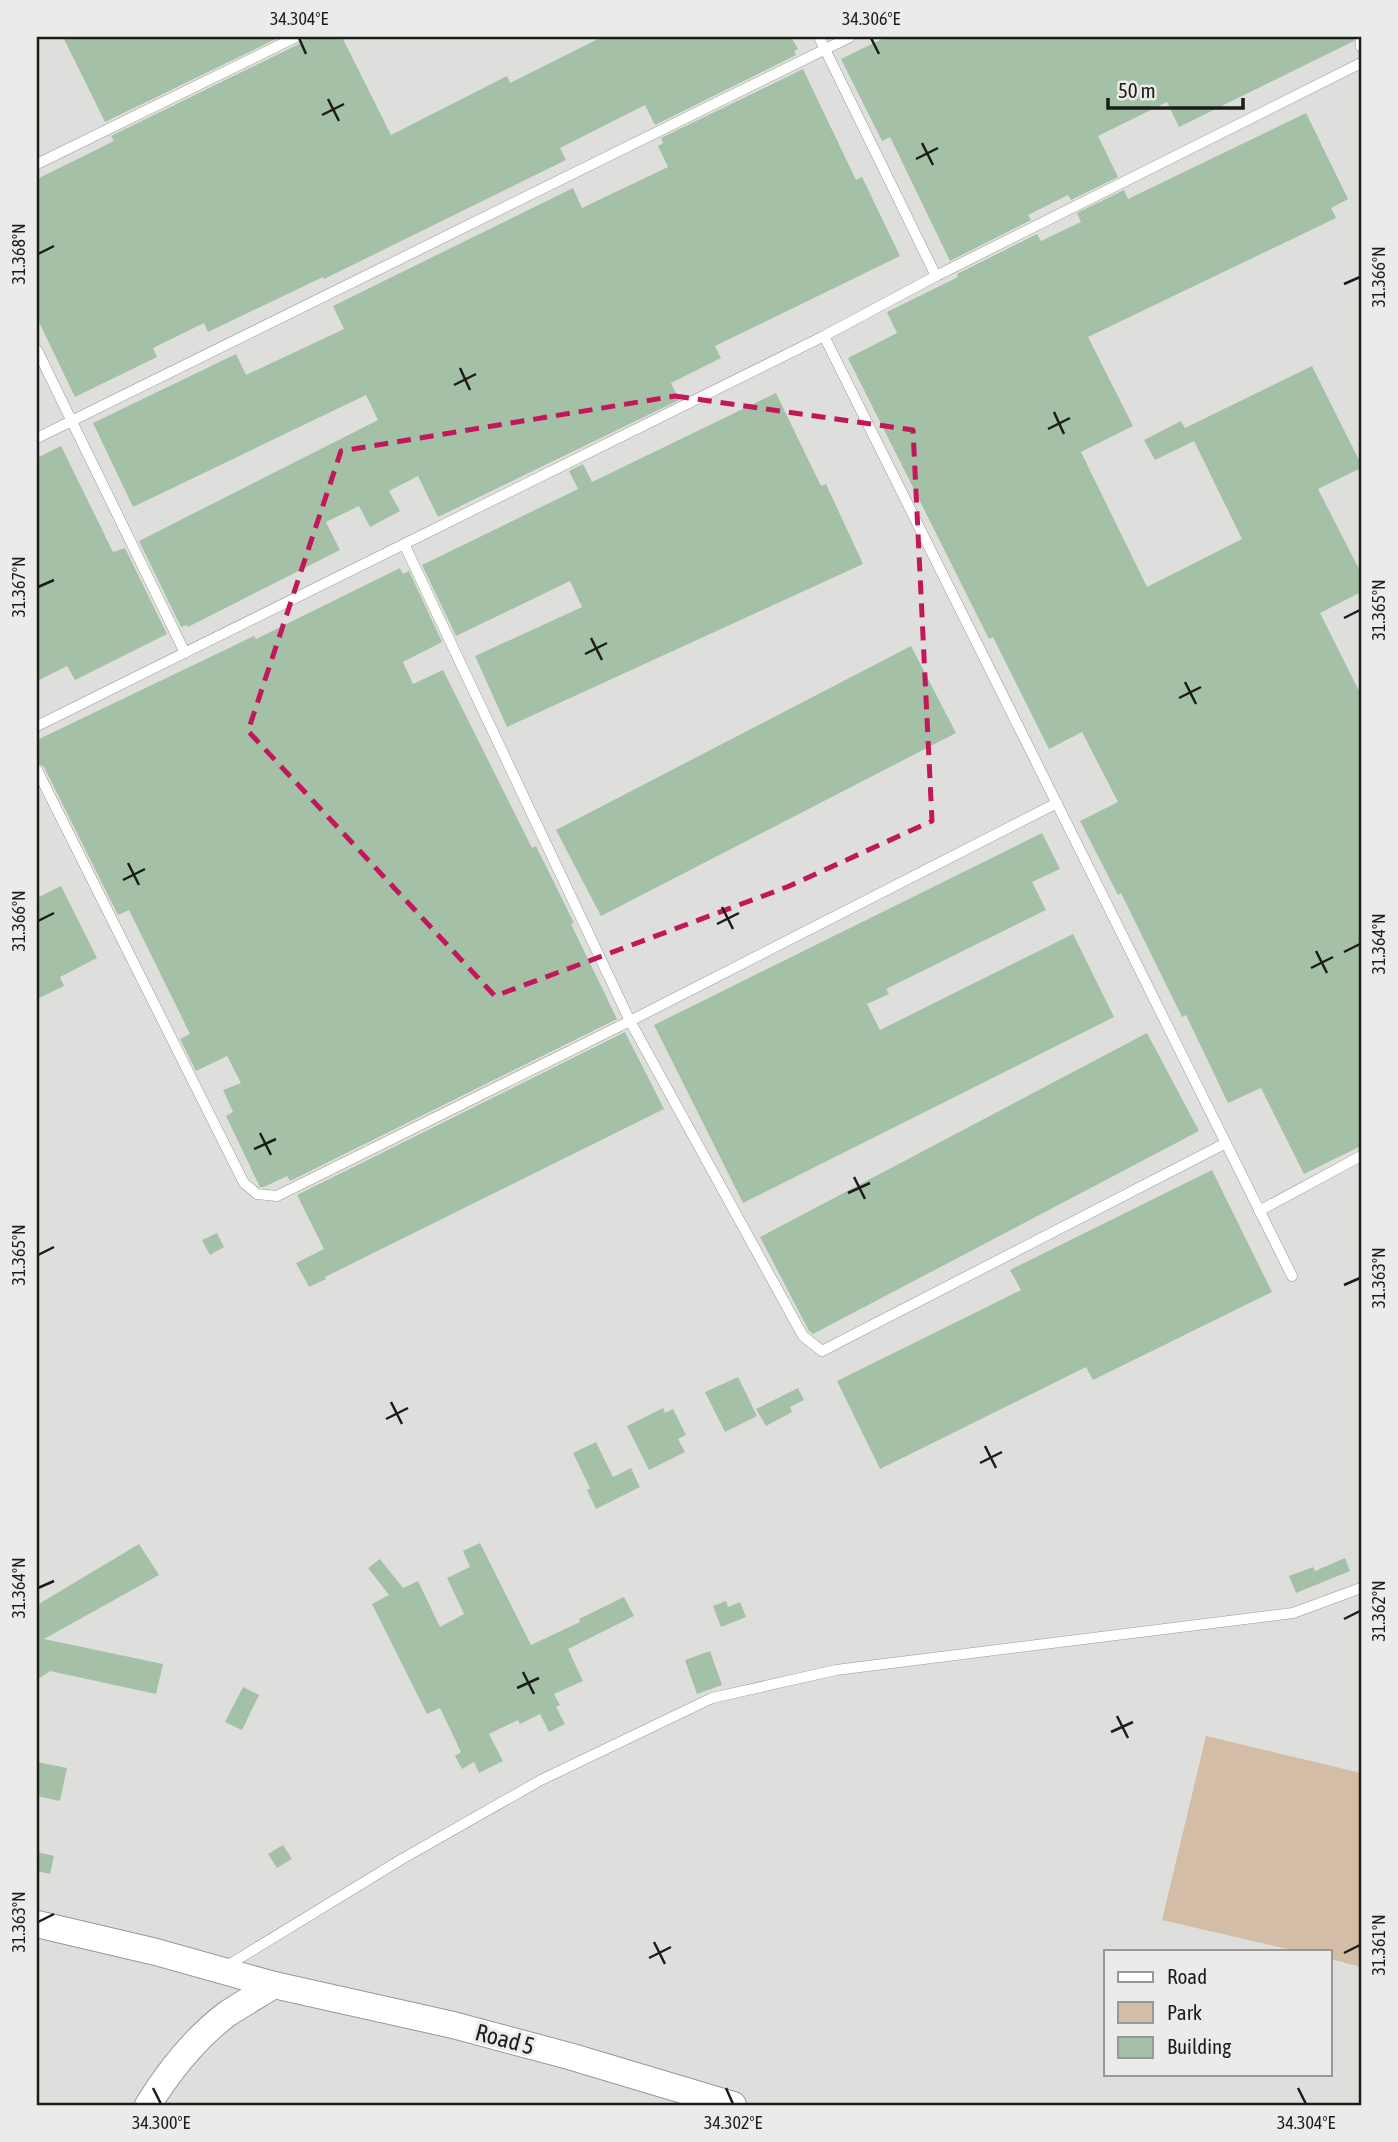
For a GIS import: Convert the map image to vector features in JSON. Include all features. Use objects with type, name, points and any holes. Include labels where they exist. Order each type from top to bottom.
[{"type":"main road","name":"Road 5","points":[[37,1924],[222,1969],[274,1985],[453,2025],[733,2105]]},
{"type":"main road","points":[[148,2105],[178,2061],[203,2036],[227,2014],[274,1985]]},
{"type":"lane","points":[[37,164],[296,37]]},
{"type":"lane","points":[[818,37],[936,276]]},
{"type":"lane","points":[[37,438],[850,37]]},
{"type":"lane","points":[[1360,37],[1361,47]]},
{"type":"lane","points":[[37,726],[824,336],[936,276],[1361,63]]},
{"type":"lane","points":[[824,336],[1292,1276]]},
{"type":"lane","points":[[37,350],[185,653]]},
{"type":"lane","points":[[404,544],[630,1021],[803,1336],[822,1351],[1226,1143]]},
{"type":"lane","points":[[37,770],[244,1183],[257,1194],[277,1196],[630,1021],[1057,803]]},
{"type":"lane","points":[[1259,1211],[1361,1156]]},
{"type":"lane","points":[[222,1969],[402,1859],[541,1780],[712,1698],[836,1670],[1293,1613],[1361,1588]]},
{"type":"highlighted area","points":[[675,396],[913,430],[932,821],[787,887],[495,996],[248,731],[341,451]]},
{"type":"green space","points":[[1206,1736],[1361,1773],[1361,1967],[1332,1960],[1332,1950],[1292,1950],[1162,1920]]},
{"type":"building","points":[[63,37],[280,37],[105,122]]},
{"type":"building","points":[[303,37],[342,37],[391,135],[507,76],[510,83],[602,37],[791,37],[798,49],[794,51],[796,55],[655,125],[645,105],[560,148],[566,160],[324,279],[323,277],[208,332],[204,323],[153,348],[157,357],[75,397],[37,318],[37,179],[114,141],[111,136],[299,44]]},
{"type":"building","points":[[886,37],[1354,37],[1354,41],[1179,127],[1167,102],[1098,136],[1118,177],[1071,200],[1068,195],[1028,215],[1031,220],[950,261],[890,137],[882,141],[841,59]]},
{"type":"building","points":[[803,69],[856,180],[862,177],[900,256],[715,346],[721,358],[671,383],[679,400],[438,517],[418,476],[389,491],[400,511],[370,527],[359,506],[326,522],[340,550],[188,627],[181,627],[139,541],[378,420],[366,395],[133,507],[93,423],[236,354],[246,375],[344,329],[333,306],[573,188],[582,208],[668,167],[658,146],[663,143],[661,138]]},
{"type":"building","points":[[1306,113],[1348,199],[1331,208],[1336,218],[1088,337],[1133,426],[1081,452],[1147,587],[1242,539],[1194,441],[1155,460],[1144,440],[1181,421],[1185,428],[1312,366],[1361,464],[1361,468],[1318,489],[1361,573],[1361,592],[1320,613],[1361,695],[1361,1146],[1304,1174],[1261,1088],[1228,1103],[1186,1015],[1182,1017],[1121,893],[1118,895],[1080,821],[1118,802],[1082,732],[1049,749],[993,637],[989,639],[848,358],[897,333],[887,312],[958,277],[957,274],[1037,234],[1041,241],[1081,222],[1077,213],[1124,190],[1128,199]]},
{"type":"building","points":[[776,393],[821,486],[826,484],[863,564],[507,727],[475,656],[582,607],[570,581],[456,636],[422,565],[578,489],[569,471],[583,464],[592,482]]},
{"type":"building","points":[[61,446],[113,552],[125,548],[167,634],[75,680],[67,666],[37,681],[37,458]]},
{"type":"building","points":[[400,568],[403,574],[409,571],[442,642],[403,662],[413,684],[443,670],[532,848],[536,846],[617,1019],[290,1181],[287,1176],[260,1187],[226,1116],[233,1112],[223,1090],[241,1083],[227,1056],[196,1071],[180,1039],[190,1034],[129,910],[118,915],[44,767],[38,763],[37,740],[254,636],[256,639]]},
{"type":"building","points":[[911,646],[956,733],[601,916],[556,830]]},
{"type":"building","points":[[1042,833],[1060,869],[1032,882],[1046,910],[886,989],[889,994],[867,1004],[880,1030],[1073,934],[1114,1017],[743,1203],[654,1025]]},
{"type":"building","points":[[61,886],[97,958],[60,977],[64,986],[37,999],[37,898]]},
{"type":"building","points":[[625,1032],[664,1109],[309,1287],[296,1263],[324,1249],[297,1195]]},
{"type":"building","points":[[1147,1033],[1199,1131],[813,1334],[809,1331],[760,1237]]},
{"type":"building","points":[[1212,1170],[1272,1292],[1093,1380],[1086,1367],[880,1469],[837,1381],[1021,1290],[1010,1270]]},
{"type":"building","points":[[217,1233],[224,1247],[210,1255],[202,1240]]},
{"type":"building","points":[[738,1377],[757,1416],[725,1432],[705,1392]]},
{"type":"building","points":[[798,1388],[804,1400],[790,1407],[792,1412],[766,1426],[756,1409]]},
{"type":"building","points":[[663,1408],[665,1413],[673,1409],[686,1435],[678,1439],[685,1452],[649,1470],[627,1426]]},
{"type":"building","points":[[596,1442],[613,1477],[631,1468],[640,1487],[596,1509],[587,1490],[590,1488],[573,1453]]},
{"type":"building","points":[[480,1543],[531,1645],[624,1597],[634,1616],[568,1649],[583,1681],[554,1694],[560,1705],[556,1707],[565,1724],[549,1732],[540,1714],[520,1724],[518,1720],[489,1734],[503,1761],[479,1773],[474,1762],[462,1769],[455,1756],[461,1752],[440,1708],[427,1714],[372,1604],[389,1595],[368,1568],[380,1559],[403,1588],[418,1581],[440,1627],[464,1614],[447,1578],[470,1567],[463,1551]]},
{"type":"building","points":[[139,1544],[159,1575],[44,1639],[163,1664],[156,1694],[50,1671],[37,1680],[37,1605]]},
{"type":"building","points":[[1345,1558],[1350,1571],[1296,1593],[1289,1576],[1313,1567],[1315,1571]]},
{"type":"building","points":[[726,1601],[728,1607],[740,1602],[746,1617],[721,1627],[713,1606]]},
{"type":"building","points":[[710,1651],[722,1685],[697,1694],[685,1660]]},
{"type":"building","points":[[243,1687],[259,1695],[242,1730],[225,1722]]},
{"type":"building","points":[[37,1762],[67,1768],[60,1801],[37,1796]]},
{"type":"building","points":[[283,1845],[292,1859],[277,1868],[268,1854]]},
{"type":"building","points":[[37,1852],[54,1856],[50,1874],[37,1871]]}]
